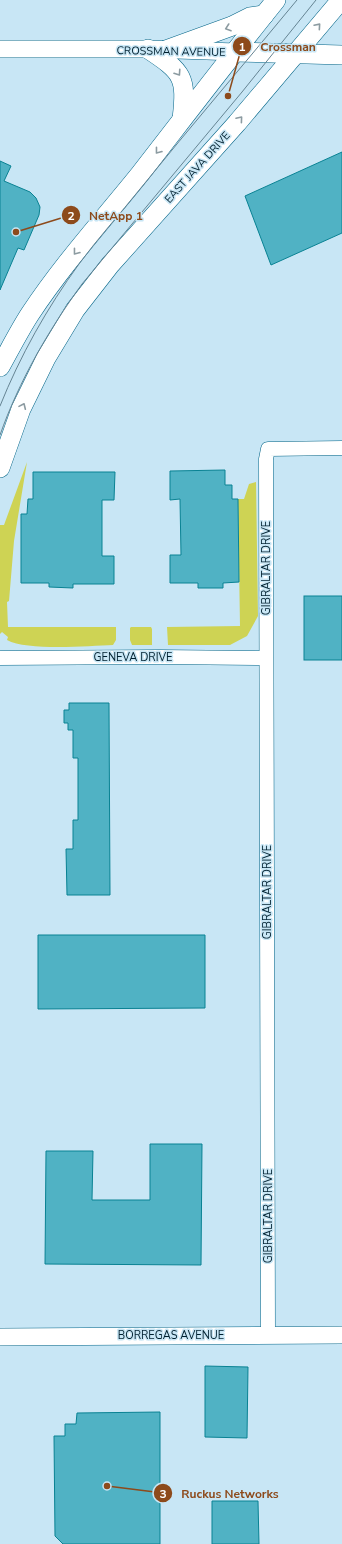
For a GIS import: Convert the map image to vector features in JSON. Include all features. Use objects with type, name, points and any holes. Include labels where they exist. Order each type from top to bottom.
[{"type":"main road","points":[[0,367],[34,308],[77,251],[182,120],[217,72],[236,52],[276,0]]},
{"type":"main road","name":"EAST JAVA DRIVE","points":[[0,468],[21,409],[46,358],[75,310],[110,265],[237,123],[341,0]]},
{"type":"main road","points":[[182,120],[184,96],[183,80],[177,71],[157,50],[232,26],[250,17],[264,15]]},
{"type":"main road","name":"CROSSMAN AVENUE","points":[[236,52],[342,55]]},
{"type":"street","name":"CROSSMAN AVENUE","points":[[0,49],[236,52]]},
{"type":"street","name":"GIBRALTAR DRIVE","points":[[268,1335],[266,459],[268,449],[342,448]]},
{"type":"street","name":"GENEVA DRIVE","points":[[0,658],[266,658]]},
{"type":"street","name":"BORREGAS AVENUE","points":[[0,1337],[342,1335]]},
{"type":"shaded area","points":[[27,462],[14,541],[9,601],[7,602],[8,627],[116,627],[116,640],[113,645],[74,647],[28,646],[7,640],[8,637],[2,632],[0,634],[0,525],[4,525]]},
{"type":"shaded area","points":[[256,482],[258,616],[247,636],[230,645],[168,645],[167,627],[240,626],[238,499],[244,499],[249,484]]},
{"type":"shaded area","points":[[131,627],[151,627],[152,645],[132,645],[130,640]]},
{"type":"building","points":[[342,152],[342,233],[271,265],[245,196]]},
{"type":"building","points":[[0,161],[11,166],[4,181],[30,192],[36,198],[40,207],[39,215],[24,250],[18,248],[0,290]]},
{"type":"building","points":[[225,470],[225,485],[232,485],[232,499],[238,499],[239,582],[223,583],[223,588],[198,588],[198,583],[170,583],[170,555],[181,555],[180,499],[170,500],[170,471]]},
{"type":"building","points":[[33,472],[115,472],[114,500],[102,500],[102,556],[114,556],[114,584],[73,584],[73,588],[49,587],[49,583],[21,583],[21,514],[27,514],[28,499],[33,499]]},
{"type":"building","points":[[304,596],[342,596],[342,660],[304,660]]},
{"type":"building","points":[[69,703],[109,703],[110,895],[67,895],[66,849],[73,849],[73,820],[78,820],[78,758],[73,758],[73,730],[68,730],[68,723],[64,723],[64,710],[69,710]]},
{"type":"building","points":[[38,935],[205,935],[205,1008],[38,1009]]},
{"type":"building","points":[[150,1144],[202,1144],[201,1265],[45,1264],[46,1151],[93,1151],[92,1200],[150,1200]]},
{"type":"building","points":[[205,1366],[248,1367],[247,1438],[205,1437]]},
{"type":"building","points":[[160,1412],[160,1544],[63,1544],[55,1536],[54,1436],[65,1436],[65,1424],[76,1424],[77,1413]]},
{"type":"building","points":[[212,1501],[258,1501],[259,1544],[212,1544]]},
{"type":"tram line","points":[[0,406],[16,369],[45,315],[79,264],[101,235],[297,0]]},
{"type":"tram line","points":[[0,435],[16,395],[35,357],[82,284],[242,92],[316,0]]},
{"type":"place","name":"Crossman","points":[[228,96]]},
{"type":"place","name":"NetApp 1","points":[[16,232]]},
{"type":"place","name":"Ruckus Networks","points":[[107,1486]]}]
